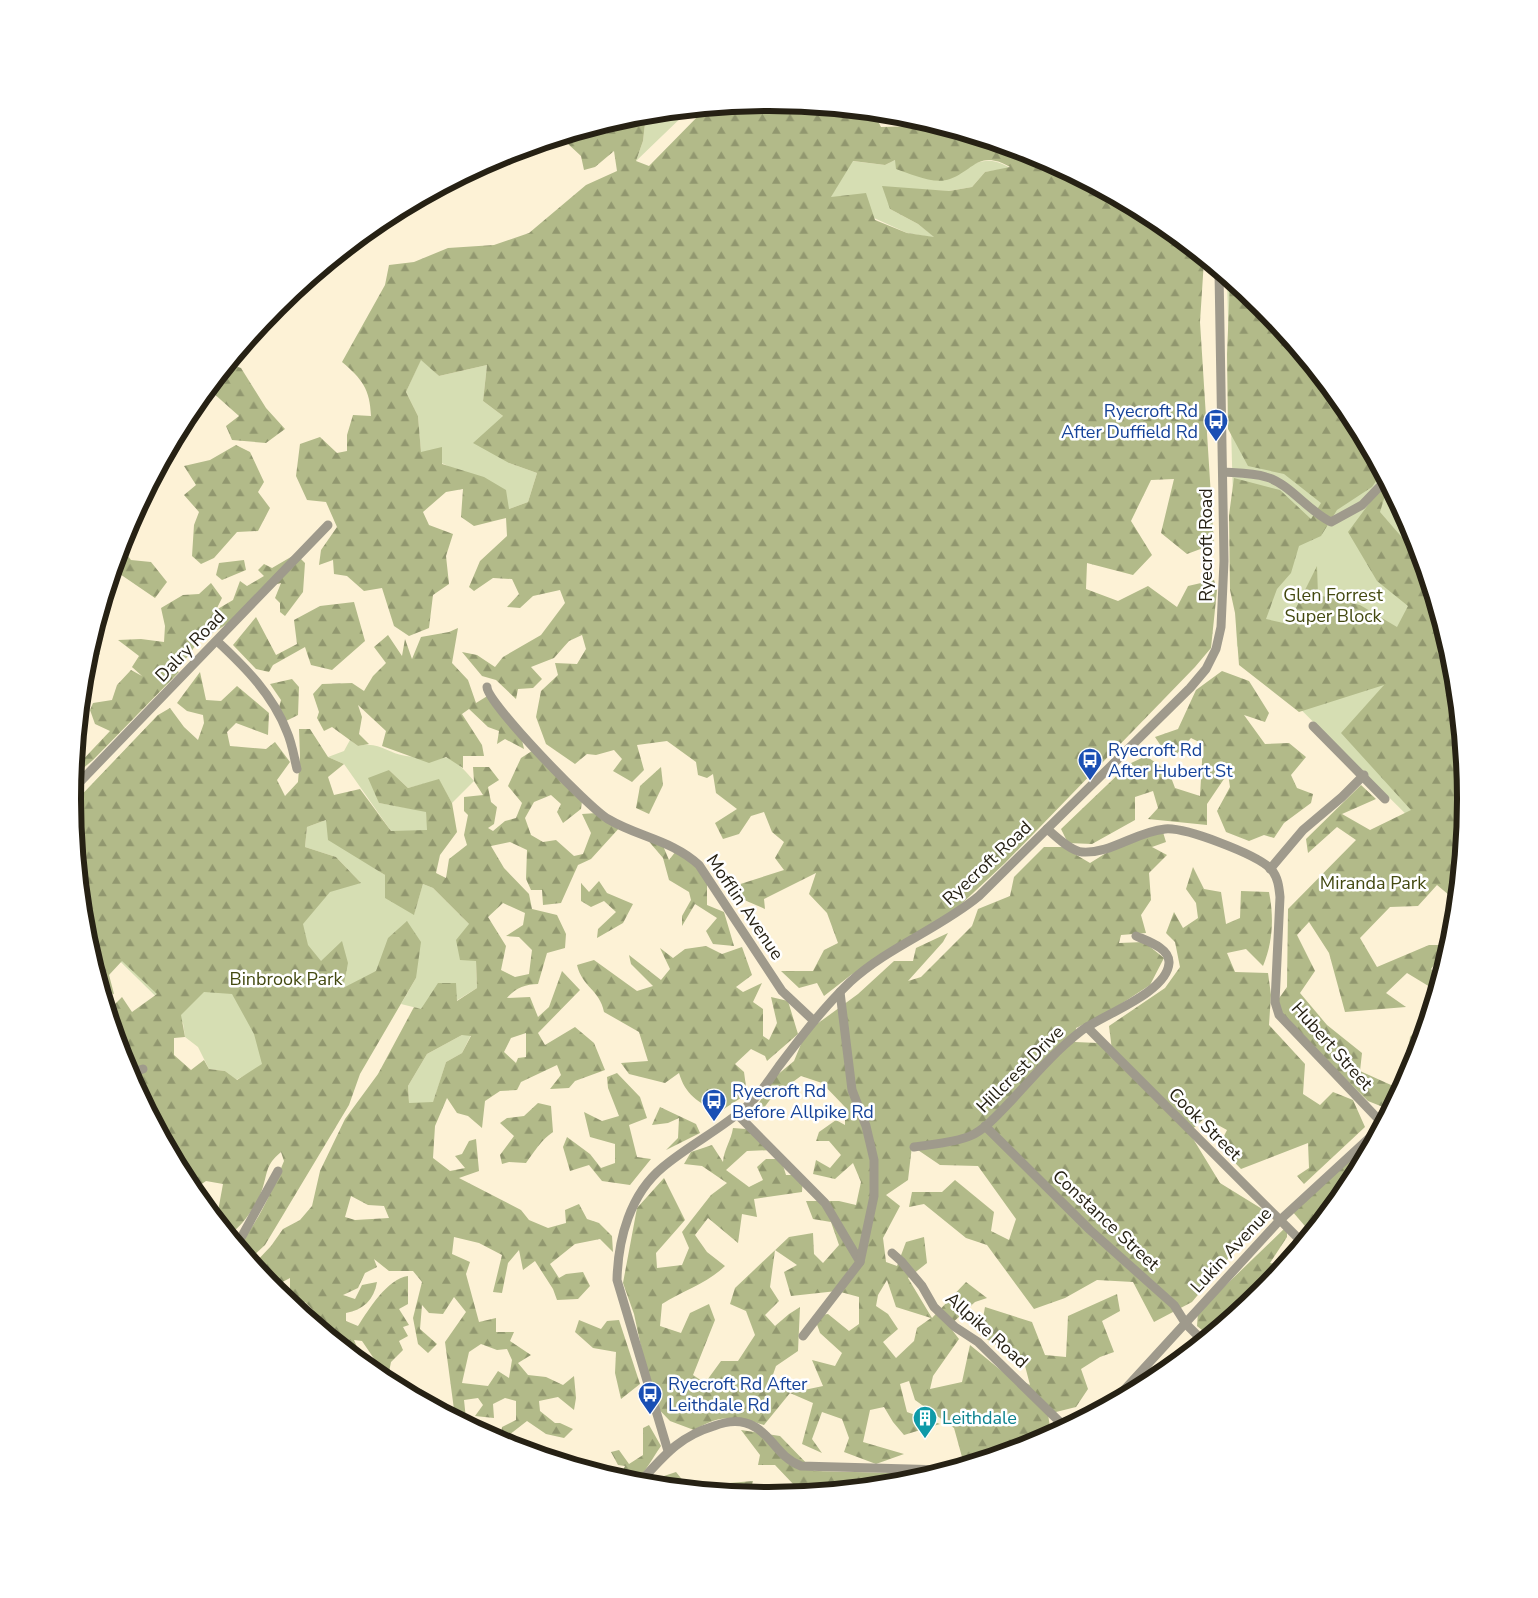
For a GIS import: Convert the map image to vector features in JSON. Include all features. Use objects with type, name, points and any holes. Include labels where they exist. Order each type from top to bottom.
[{"type":"street","name":"Ryecroft Road","points":[[668,1451],[620,1294],[618,1268],[622,1239],[637,1197],[653,1176],[663,1167],[737,1114],[755,1098],[814,1020],[840,992],[867,969],[957,914],[979,896],[1190,688],[1206,669],[1216,649],[1222,627],[1224,561],[1219,280]]},
{"type":"street","points":[[1223,472],[1267,477],[1282,484],[1316,515],[1331,522],[1362,505],[1381,485]]},
{"type":"street","name":"Dalry Road","points":[[82,780],[328,525]]},
{"type":"street","points":[[216,641],[243,665],[264,691],[287,731],[297,769]]},
{"type":"street","name":"Mofflin Avenue","points":[[487,687],[488,695],[514,726],[590,806],[610,820],[682,850],[699,865],[782,991],[814,1020]]},
{"type":"street","points":[[1313,726],[1364,775],[1385,799]]},
{"type":"street","points":[[1047,829],[1078,852],[1099,852],[1147,832],[1168,828],[1230,845],[1270,869],[1303,830],[1342,797],[1364,775]]},
{"type":"street","name":"Hubert Street","points":[[1270,869],[1279,884],[1280,897],[1275,1002],[1279,1015],[1378,1119]]},
{"type":"street","name":"Hillcrest Drive","points":[[914,1147],[970,1136],[985,1126],[1066,1042],[1086,1027],[1148,993],[1167,973],[1170,962],[1165,951],[1136,936]]},
{"type":"street","points":[[803,1336],[860,1262],[874,1196],[874,1160],[866,1126],[852,1090],[840,992]]},
{"type":"street","name":"Cook Street","points":[[1086,1027],[1298,1238]]},
{"type":"street","points":[[138,1071],[143,1069]]},
{"type":"street","points":[[737,1114],[825,1202],[860,1262]]},
{"type":"street","name":"Constance Street","points":[[985,1126],[1090,1230],[1174,1305],[1186,1324],[1198,1336]]},
{"type":"street","name":"Lukin Avenue","points":[[1129,1385],[1186,1324],[1218,1285],[1279,1221],[1366,1141]]},
{"type":"street","points":[[240,1238],[278,1171]]},
{"type":"street","name":"Allpike Road","points":[[892,1253],[922,1286],[934,1307],[955,1327],[978,1342],[1060,1422]]},
{"type":"street","points":[[646,1476],[668,1451],[688,1435],[730,1420],[756,1427],[788,1461],[801,1466],[922,1469]]},
{"type":"green space","points":[[769,111],[814,113],[877,120],[881,127],[912,126],[990,148],[1073,182],[1113,203],[1151,227],[1204,266],[1200,322],[1214,544],[1187,554],[1161,533],[1174,479],[1151,480],[1131,521],[1152,555],[1133,575],[1087,563],[1086,589],[1118,601],[1148,586],[1177,607],[1188,586],[1214,580],[1217,590],[1211,648],[1195,667],[1005,863],[955,910],[851,975],[824,996],[817,983],[799,988],[781,971],[813,971],[824,950],[838,943],[827,913],[809,894],[816,873],[764,899],[765,909],[742,899],[731,887],[784,870],[775,858],[784,842],[772,832],[764,812],[751,816],[739,834],[723,839],[715,823],[737,809],[716,793],[713,774],[707,778],[698,775],[696,762],[667,741],[637,745],[644,770],[632,782],[613,771],[622,759],[614,750],[596,755],[587,754],[575,764],[546,744],[536,717],[541,691],[558,675],[555,663],[577,664],[586,649],[582,635],[569,641],[554,658],[531,667],[542,679],[533,688],[518,689],[516,699],[496,680],[482,676],[462,652],[477,655],[495,667],[503,657],[541,635],[565,603],[560,590],[533,596],[520,608],[507,607],[519,594],[512,579],[493,578],[474,591],[469,587],[480,561],[507,536],[506,518],[474,526],[461,517],[463,489],[446,492],[423,512],[429,525],[453,534],[446,556],[449,584],[433,595],[429,628],[409,636],[394,626],[382,588],[364,591],[347,576],[334,574],[333,560],[319,565],[321,550],[337,527],[326,502],[307,500],[296,476],[300,444],[320,437],[337,453],[347,451],[347,435],[353,415],[371,416],[369,399],[364,385],[342,362],[385,285],[389,265],[414,262],[448,248],[494,245],[529,233],[586,185],[617,171],[614,151],[595,167],[584,170],[581,156],[566,143],[645,122],[643,141],[636,161],[649,166],[699,115]],"holes":[[[895,160],[896,169],[937,181],[950,179],[977,163],[984,161],[1000,162],[1010,167],[985,172],[972,187],[949,191],[882,186],[890,209],[918,224],[934,237],[907,233],[875,220],[866,193],[831,197],[853,161],[885,165]],[[421,360],[439,376],[487,365],[483,401],[503,416],[473,443],[509,463],[537,473],[528,502],[509,509],[506,490],[484,477],[442,464],[442,447],[421,452],[418,416],[406,392]]]},
{"type":"green space","points":[[682,117],[636,161],[643,141],[645,122]]},
{"type":"green space","points":[[895,160],[949,179],[978,162],[993,161],[1010,168],[985,172],[972,187],[949,191],[920,190],[890,209],[918,224],[936,238],[907,233],[830,198],[852,161],[885,165]]},
{"type":"green space","name":"Glen Forrest Super Block","points":[[1227,287],[1255,313],[1315,380],[1365,455],[1386,495],[1404,536],[1420,578],[1433,621],[1444,665],[1451,709],[1457,799],[1453,861],[1237,646]]},
{"type":"green space","name":"Glen Forrest Super Block","points":[[1230,289],[1255,313],[1315,380],[1341,417],[1378,479],[1372,487],[1337,510],[1321,536],[1299,546],[1291,573],[1277,589],[1266,619],[1288,624],[1317,566],[1318,595],[1360,605],[1397,627],[1408,606],[1377,581],[1348,532],[1382,487],[1386,494],[1380,512],[1406,542],[1420,578],[1444,665],[1451,709],[1457,799],[1450,896],[1437,885],[1418,906],[1390,907],[1360,938],[1377,967],[1429,945],[1441,945],[1437,961],[1431,969],[1434,972],[1430,987],[1407,973],[1386,993],[1406,1007],[1345,1012],[1329,953],[1309,922],[1297,935],[1315,971],[1300,993],[1327,1025],[1362,1053],[1360,1071],[1394,1085],[1383,1107],[1368,1101],[1286,1021],[1277,1001],[1287,987],[1288,909],[1356,840],[1337,827],[1308,853],[1306,839],[1361,785],[1376,799],[1342,814],[1370,830],[1411,810],[1341,733],[1384,685],[1299,712],[1239,665],[1235,613],[1230,590],[1229,515],[1234,478],[1280,490],[1311,519],[1321,503],[1284,474],[1248,466],[1228,429],[1227,354]]},
{"type":"green space","points":[[421,359],[439,376],[487,365],[483,401],[503,416],[509,463],[537,473],[528,502],[509,509],[454,469],[421,453],[418,416],[406,392]]},
{"type":"green space","points":[[235,366],[241,368],[266,408],[285,429],[266,443],[232,440],[226,426],[239,416],[214,393]]},
{"type":"green space","points":[[236,445],[250,452],[264,482],[258,492],[270,508],[258,531],[237,532],[214,558],[201,564],[192,556],[194,525],[199,512],[184,495],[196,485],[184,466],[210,460]]},
{"type":"green space","points":[[296,554],[305,563],[303,592],[285,616],[280,612],[280,603],[275,598],[281,583],[263,588],[227,624],[198,642],[185,660],[170,668],[179,672],[82,769],[83,760],[110,731],[95,724],[90,710],[93,703],[112,700],[117,685],[131,670],[142,676],[132,667],[139,656],[118,640],[141,639],[164,642],[165,626],[161,608],[183,595],[199,594],[211,583],[222,598],[216,610],[233,600],[240,581],[247,586],[264,576],[258,570],[264,564],[272,568]]},
{"type":"green space","points":[[127,555],[131,560],[151,562],[167,582],[155,598],[120,574]]},
{"type":"green space","points":[[244,560],[246,570],[222,580],[216,575],[219,563]]},
{"type":"green space","points":[[354,602],[365,641],[332,670],[311,665],[305,647],[273,665],[269,672],[256,669],[233,645],[256,617],[276,655],[297,644],[294,620],[320,606]]},
{"type":"green space","points":[[458,628],[452,663],[468,680],[476,703],[489,695],[522,740],[524,749],[505,739],[497,744],[499,731],[488,727],[469,709],[462,714],[482,745],[484,756],[463,756],[463,768],[446,757],[429,763],[382,746],[386,731],[358,705],[362,717],[359,734],[369,744],[358,746],[332,727],[324,731],[317,718],[319,712],[313,694],[322,684],[352,683],[364,691],[373,676],[386,663],[374,647],[388,635],[402,656],[405,639],[412,659],[421,637],[449,632]]},
{"type":"green space","points":[[1222,671],[1249,681],[1269,713],[1265,722],[1244,715],[1265,744],[1289,743],[1306,757],[1291,775],[1297,788],[1313,794],[1311,803],[1284,823],[1274,838],[1264,835],[1249,841],[1226,832],[1217,811],[1230,787],[1228,773],[1207,804],[1207,825],[1148,819],[1158,808],[1153,791],[1135,797],[1135,820],[1092,844],[1068,843],[1061,829],[1129,764],[1146,756],[1169,772],[1175,788],[1200,796],[1203,744],[1191,738],[1174,757],[1161,746],[1155,737],[1178,729],[1196,690]]},
{"type":"green space","points":[[200,672],[206,700],[221,701],[237,686],[269,713],[268,735],[236,723],[227,732],[230,746],[266,749],[275,742],[290,762],[277,780],[285,796],[298,782],[300,756],[299,729],[310,729],[328,757],[344,764],[328,777],[334,795],[360,789],[391,831],[427,830],[426,812],[379,803],[368,778],[389,770],[408,788],[439,779],[452,803],[457,832],[440,855],[436,873],[446,878],[449,859],[467,845],[464,835],[468,815],[464,811],[464,797],[483,795],[474,781],[473,767],[489,767],[499,780],[488,787],[491,802],[497,807],[494,824],[488,828],[493,831],[505,821],[516,818],[522,803],[508,786],[521,758],[535,749],[582,801],[581,809],[563,823],[557,812],[561,804],[551,795],[534,802],[525,818],[531,835],[543,842],[556,840],[574,856],[583,854],[591,833],[582,814],[597,813],[621,826],[591,859],[578,865],[561,903],[543,905],[542,890],[531,890],[526,879],[527,850],[510,842],[491,846],[504,868],[529,894],[532,909],[557,915],[566,934],[565,948],[547,953],[538,984],[521,987],[507,998],[530,997],[538,1017],[549,1007],[562,971],[580,990],[538,1033],[545,1045],[575,1027],[594,1043],[605,1070],[575,1081],[569,1088],[550,1089],[561,1075],[557,1065],[521,1082],[517,1090],[500,1091],[485,1101],[482,1128],[468,1116],[457,1113],[447,1098],[435,1126],[433,1158],[450,1171],[465,1168],[455,1156],[462,1154],[469,1141],[476,1139],[479,1171],[459,1178],[521,1210],[529,1220],[548,1228],[566,1223],[565,1210],[579,1204],[587,1219],[599,1223],[612,1236],[613,1252],[600,1239],[575,1244],[550,1264],[559,1278],[566,1274],[583,1272],[590,1286],[578,1299],[557,1300],[553,1289],[535,1261],[523,1270],[519,1250],[508,1263],[502,1293],[493,1292],[502,1255],[479,1243],[454,1237],[452,1254],[470,1262],[466,1274],[479,1322],[496,1318],[496,1332],[514,1332],[510,1341],[531,1355],[518,1363],[528,1375],[546,1377],[563,1385],[574,1376],[576,1398],[574,1410],[558,1397],[539,1401],[540,1411],[555,1423],[560,1423],[573,1429],[564,1438],[546,1434],[527,1421],[509,1435],[501,1432],[502,1427],[516,1420],[516,1401],[505,1398],[493,1404],[494,1418],[475,1416],[483,1405],[478,1398],[464,1400],[466,1416],[454,1410],[445,1342],[466,1312],[454,1297],[443,1314],[429,1313],[422,1305],[420,1329],[437,1344],[428,1353],[418,1344],[413,1318],[422,1282],[413,1271],[389,1271],[374,1259],[377,1267],[365,1273],[358,1288],[343,1295],[355,1299],[362,1285],[377,1282],[376,1288],[367,1303],[352,1312],[346,1313],[346,1321],[358,1326],[386,1289],[400,1278],[408,1276],[408,1304],[399,1309],[409,1325],[403,1327],[408,1336],[399,1341],[403,1350],[391,1362],[389,1372],[378,1365],[362,1341],[354,1340],[359,1351],[316,1316],[314,1311],[305,1302],[302,1303],[290,1292],[290,1278],[281,1283],[259,1259],[283,1229],[300,1220],[312,1206],[320,1171],[345,1119],[378,1074],[414,1007],[421,1009],[438,983],[456,983],[457,1001],[477,988],[476,961],[460,960],[456,940],[469,924],[433,888],[423,884],[414,915],[385,898],[385,875],[328,840],[326,820],[307,827],[305,847],[336,857],[361,883],[330,892],[303,924],[308,945],[321,961],[342,941],[348,963],[343,988],[376,971],[388,938],[407,921],[421,942],[416,978],[360,1074],[349,1105],[265,1245],[255,1255],[242,1240],[253,1225],[270,1194],[284,1161],[281,1152],[270,1165],[260,1196],[253,1208],[234,1231],[218,1211],[223,1184],[206,1181],[200,1185],[173,1143],[152,1103],[134,1062],[114,1005],[122,997],[132,1012],[157,994],[122,961],[109,975],[114,994],[110,993],[94,933],[87,889],[81,795],[158,715],[170,708],[184,727],[198,740],[204,723],[203,715],[187,711],[177,703]],"holes":[[[503,903],[525,913],[523,925],[506,936],[519,937],[532,950],[529,974],[515,977],[501,970],[506,946],[488,917]],[[204,992],[232,994],[254,1034],[262,1064],[237,1080],[225,1071],[209,1069],[204,1060],[191,1070],[174,1055],[174,1038],[185,1037],[181,1015]],[[526,1033],[526,1057],[518,1058],[516,1063],[504,1052],[511,1038]],[[462,1035],[471,1036],[462,1053],[446,1062],[433,1102],[409,1103],[408,1086],[427,1054]],[[351,1196],[368,1205],[384,1206],[389,1218],[355,1220],[345,1217]],[[481,1344],[497,1350],[507,1349],[512,1360],[509,1378],[498,1371],[488,1386],[462,1383],[469,1352]]]},
{"type":"green space","points":[[292,679],[299,687],[298,715],[286,721],[278,711],[281,700],[270,684]]},
{"type":"green space","name":"Binbrook Park","points":[[158,715],[342,888],[360,882],[336,857],[305,847],[307,827],[326,820],[362,860],[385,875],[414,914],[423,884],[433,888],[469,924],[476,961],[477,988],[456,1001],[421,1009],[401,1004],[416,978],[407,922],[392,935],[396,996],[236,1080],[225,1071],[209,1069],[198,1047],[185,1037],[183,1023],[95,937],[87,889],[81,795]]},
{"type":"green space","points":[[350,740],[358,746],[378,746],[399,755],[448,758],[461,767],[474,781],[452,803],[439,780],[408,788],[389,770],[379,803],[426,811],[428,831],[391,831],[344,764],[328,757],[344,751]]},
{"type":"green space","points":[[661,767],[663,785],[649,814],[636,808],[640,786]]},
{"type":"green space","points":[[1162,829],[1166,842],[1152,847],[1167,855],[1149,873],[1151,900],[1141,915],[1146,933],[1121,935],[1119,943],[1144,942],[1164,958],[1150,985],[1107,1013],[1076,1028],[1075,1042],[1098,1043],[1113,1058],[1109,1026],[1165,988],[1180,967],[1175,942],[1166,933],[1174,912],[1183,928],[1198,918],[1196,903],[1186,889],[1193,867],[1204,889],[1221,892],[1226,924],[1240,918],[1241,891],[1269,892],[1272,929],[1269,948],[1263,966],[1246,949],[1227,953],[1235,972],[1268,973],[1271,995],[1269,1025],[1305,1064],[1303,1094],[1320,1105],[1333,1092],[1353,1100],[1365,1127],[1304,1184],[1297,1176],[1309,1168],[1308,1143],[1241,1169],[1219,1146],[1227,1130],[1205,1118],[1189,1132],[1220,1183],[1267,1212],[1192,1302],[1154,1322],[1133,1282],[1097,1280],[1065,1298],[1034,1309],[987,1245],[966,1238],[924,1204],[909,1207],[912,1192],[942,1192],[955,1180],[994,1212],[991,1231],[1009,1240],[1016,1219],[978,1166],[940,1165],[912,1146],[908,1180],[886,1195],[900,1206],[883,1238],[886,1262],[897,1266],[906,1242],[924,1237],[927,1263],[908,1278],[932,1318],[966,1282],[987,1298],[975,1302],[949,1326],[959,1339],[933,1376],[930,1389],[962,1382],[970,1345],[1003,1372],[1030,1385],[1024,1362],[980,1335],[985,1307],[1032,1322],[1045,1355],[1066,1357],[1068,1316],[1117,1294],[1120,1311],[1102,1321],[1114,1352],[1100,1357],[1081,1369],[1088,1389],[1076,1407],[1048,1414],[1050,1426],[978,1454],[962,1457],[954,1428],[915,1400],[909,1381],[900,1384],[907,1412],[940,1424],[904,1435],[884,1407],[870,1410],[863,1442],[904,1454],[876,1464],[844,1452],[849,1438],[842,1419],[822,1412],[812,1439],[822,1453],[802,1444],[813,1403],[790,1393],[823,1386],[812,1360],[835,1366],[842,1353],[820,1333],[814,1316],[828,1314],[849,1331],[859,1324],[859,1297],[837,1291],[791,1296],[784,1272],[797,1265],[775,1250],[789,1237],[813,1233],[814,1254],[823,1263],[839,1245],[831,1222],[813,1219],[806,1201],[839,1201],[856,1205],[861,1182],[853,1163],[835,1179],[813,1174],[816,1160],[830,1168],[841,1155],[829,1141],[816,1141],[819,1132],[836,1120],[845,1125],[845,1107],[822,1083],[801,1076],[772,1097],[758,1116],[755,1109],[776,1076],[794,1061],[806,1032],[858,994],[894,961],[913,961],[916,948],[948,933],[943,942],[908,981],[921,977],[972,926],[978,909],[1010,896],[1014,877],[1044,847],[1063,847],[1090,863],[1119,845]],"holes":[[[887,1280],[896,1307],[931,1318],[917,1328],[914,1341],[896,1358],[883,1342],[898,1329],[888,1314],[876,1306],[878,1295]]]},
{"type":"green space","points":[[646,838],[661,841],[669,860],[676,851],[696,859],[707,884],[707,905],[724,912],[734,946],[713,944],[706,931],[717,918],[695,904],[682,926],[682,916],[691,900],[689,892],[669,880],[663,858]]},
{"type":"green space","points":[[599,881],[607,893],[633,904],[623,923],[597,938],[598,929],[616,912],[604,901],[591,907],[581,901],[581,883],[589,892]]},
{"type":"green space","points":[[706,946],[722,954],[742,947],[752,975],[736,987],[743,992],[762,983],[753,1002],[763,1009],[763,1036],[769,1040],[777,1023],[771,997],[788,1001],[798,1034],[767,1061],[765,1056],[751,1049],[735,1064],[744,1072],[747,1094],[719,1112],[693,1097],[685,1087],[679,1073],[665,1083],[629,1074],[621,1063],[648,1061],[639,1032],[604,1012],[599,998],[583,979],[577,965],[594,960],[637,991],[653,986],[631,964],[629,955],[661,980],[670,969],[660,948],[673,958],[685,949]]},
{"type":"green space","points":[[1416,1029],[1408,1050],[1410,1037]]},
{"type":"green space","points":[[462,1035],[471,1035],[462,1053],[446,1062],[433,1103],[409,1103],[408,1086],[427,1054]]},
{"type":"green space","points":[[617,1073],[640,1097],[647,1118],[629,1125],[637,1157],[651,1159],[630,1185],[602,1181],[589,1165],[570,1171],[563,1147],[567,1137],[590,1154],[601,1168],[615,1163],[615,1144],[590,1137],[584,1112],[602,1121],[619,1116],[608,1088],[607,1077]]},
{"type":"green space","points":[[538,1103],[551,1106],[553,1132],[542,1142],[526,1163],[509,1162],[502,1164],[500,1155],[514,1136],[500,1123],[507,1118],[524,1116]]},
{"type":"green space","points":[[660,1107],[696,1124],[700,1133],[666,1150],[678,1138],[679,1118],[668,1123],[652,1125]]},
{"type":"green space","points":[[733,1128],[746,1129],[773,1150],[747,1151],[726,1170],[749,1187],[763,1180],[757,1167],[766,1159],[781,1159],[786,1175],[803,1175],[802,1192],[754,1199],[757,1217],[742,1214],[738,1243],[708,1218],[695,1235],[707,1252],[725,1266],[703,1282],[662,1304],[660,1326],[681,1333],[690,1313],[709,1304],[715,1320],[693,1375],[705,1383],[721,1361],[738,1361],[755,1335],[746,1311],[730,1304],[735,1288],[775,1250],[770,1287],[779,1301],[765,1315],[775,1326],[800,1307],[798,1351],[776,1366],[770,1383],[784,1386],[790,1393],[764,1425],[736,1418],[728,1418],[713,1421],[694,1430],[670,1421],[648,1398],[649,1384],[634,1314],[623,1283],[637,1208],[664,1178],[685,1220],[656,1253],[657,1268],[682,1265],[689,1248],[682,1232],[711,1195],[727,1183],[702,1166],[684,1164],[691,1152],[712,1145],[723,1162]]},
{"type":"green space","points":[[1366,1142],[1341,1181],[1307,1228],[1292,1211]]},
{"type":"green space","points":[[1287,1226],[1287,1237],[1270,1263],[1275,1264],[1255,1285],[1204,1332],[1197,1326],[1198,1312]]},
{"type":"green space","points":[[579,1320],[601,1329],[607,1321],[619,1320],[640,1384],[621,1399],[615,1373],[616,1352],[593,1348],[575,1332]]},
{"type":"green space","points":[[649,1425],[661,1446],[641,1475],[623,1471],[625,1466],[618,1465],[611,1452],[619,1450],[629,1464],[643,1455],[643,1428]]},
{"type":"green space","points":[[741,1430],[780,1436],[814,1471],[895,1473],[898,1475],[859,1481],[793,1486],[775,1465],[758,1465],[760,1455]]},
{"type":"green space","points":[[676,1472],[684,1481],[679,1481],[659,1478]]},
{"type":"green space","points":[[753,1481],[752,1486],[726,1485],[729,1483]]},
{"type":"place","name":"Ryecroft Rd After Duffield Rd","points":[[1216,442]]},
{"type":"place","name":"Ryecroft Rd After Hubert St","points":[[1090,781]]},
{"type":"place","name":"Ryecroft Rd Before Allpike Rd","points":[[714,1122]]},
{"type":"place","name":"Ryecroft Rd After Leithdale Rd","points":[[650,1415]]},
{"type":"place","name":"Leithdale","points":[[925,1439]]},
{"type":"park label","name":"Miranda Park","points":[[1373,883]]}]
